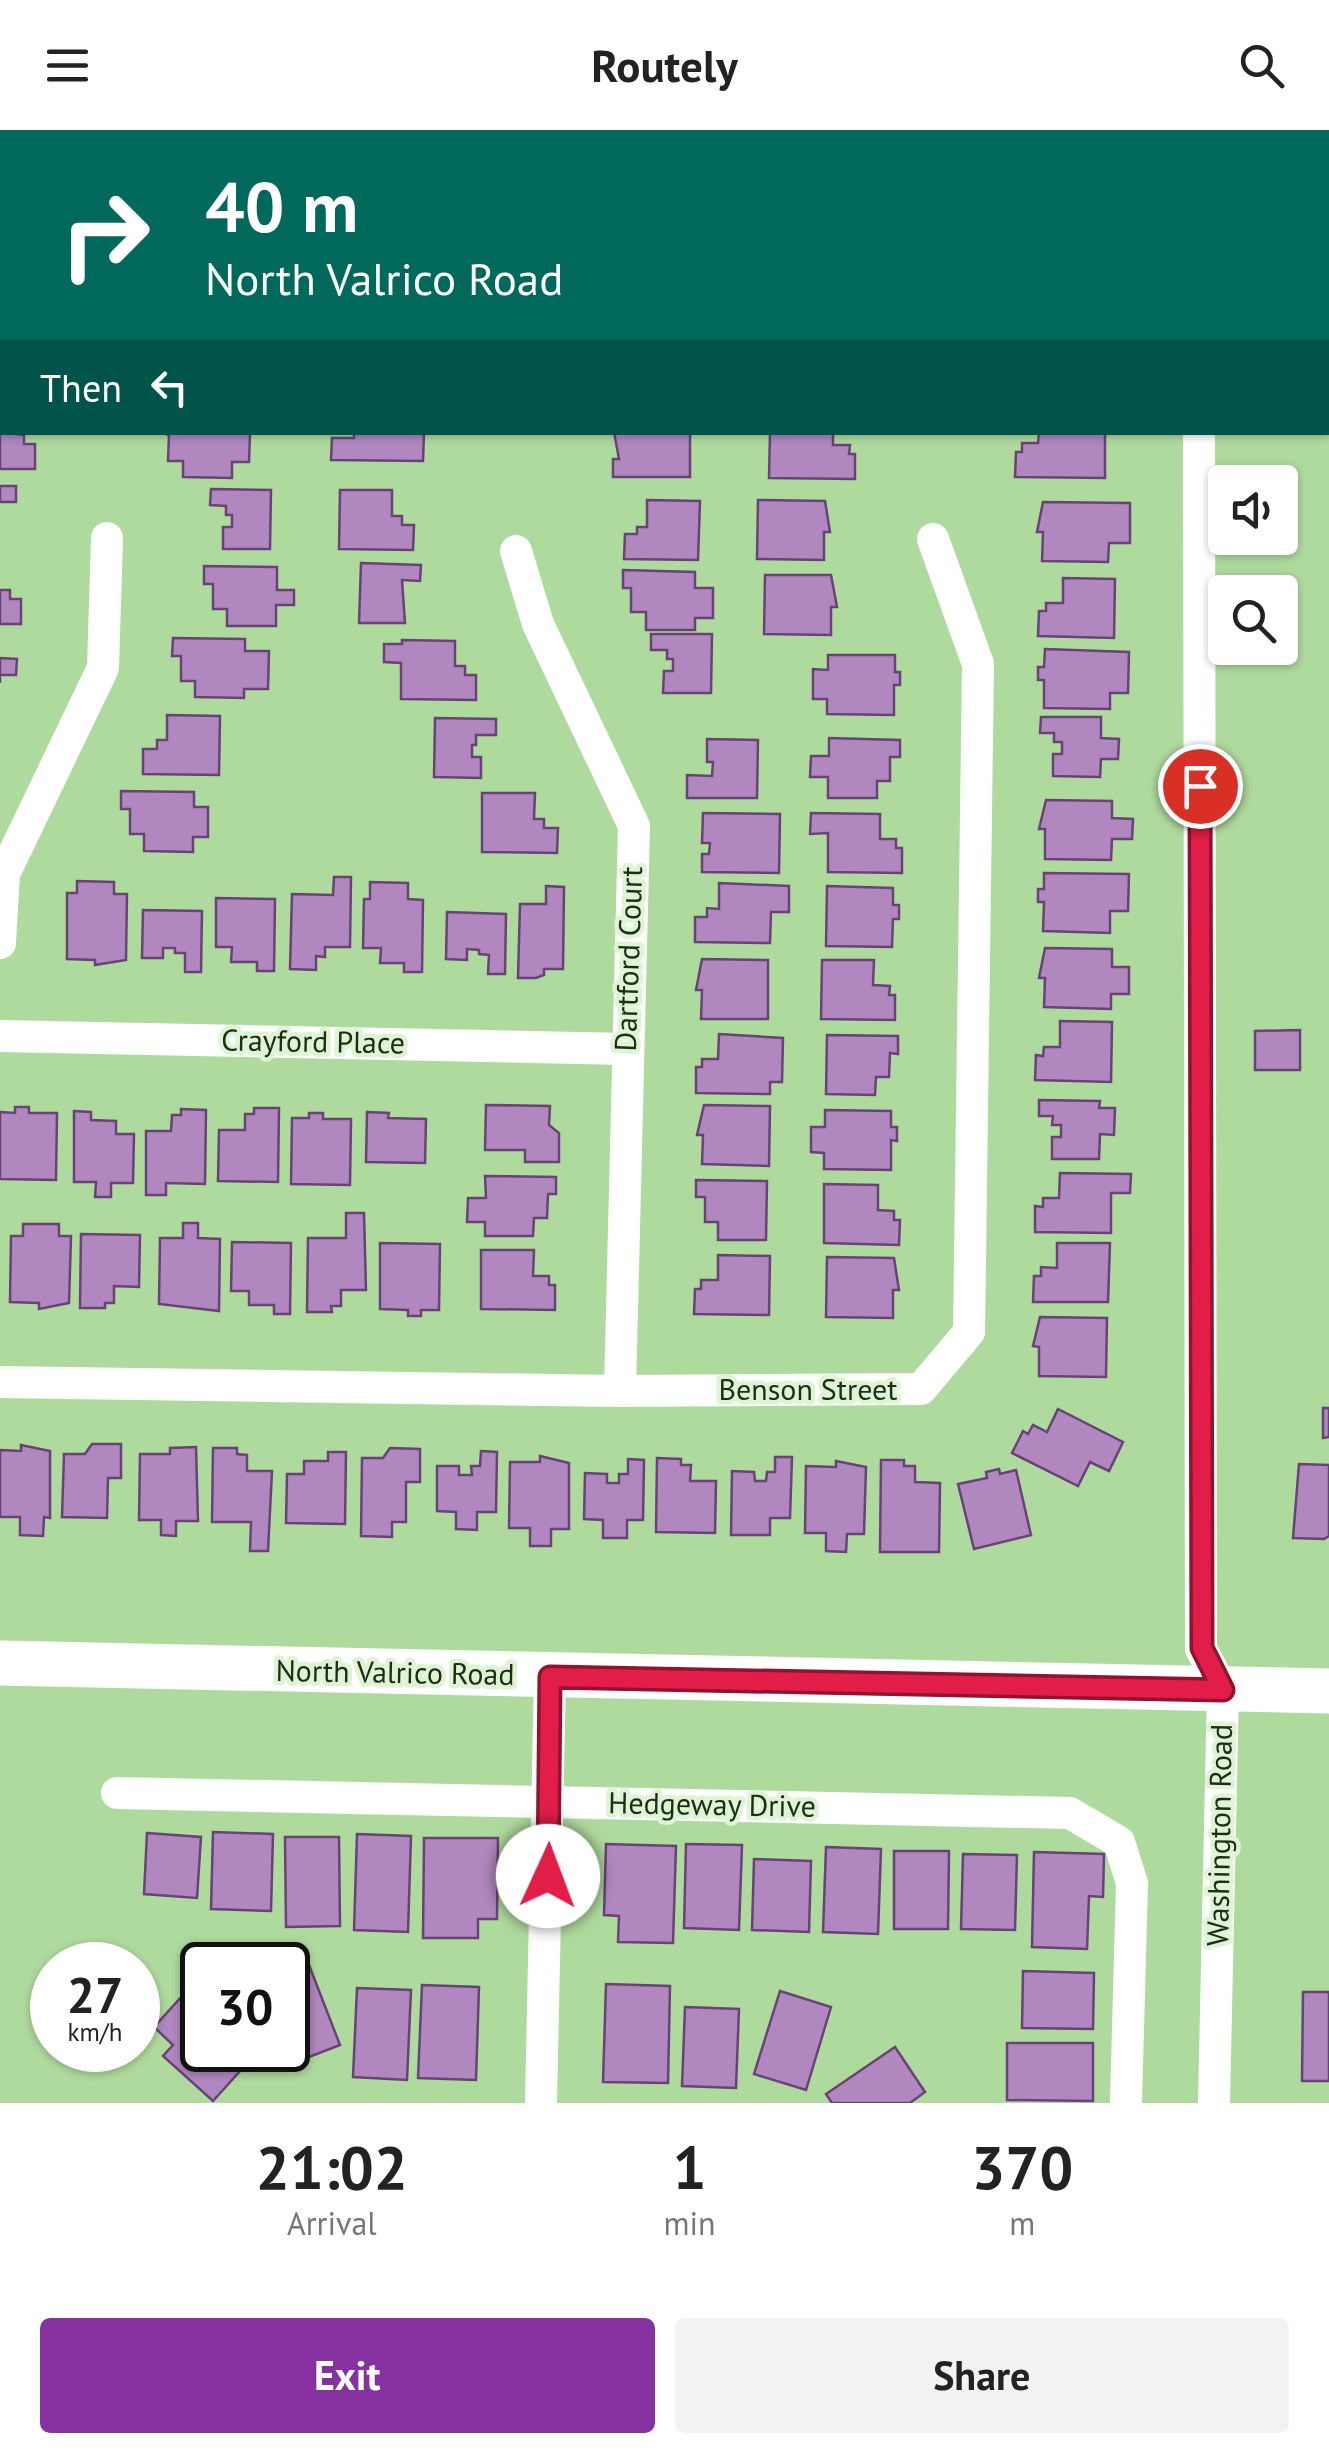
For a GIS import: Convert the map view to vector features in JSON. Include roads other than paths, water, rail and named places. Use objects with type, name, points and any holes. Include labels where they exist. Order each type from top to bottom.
[{"type":"street","name":"Washington Road","points":[[1199,435],[1202,1648],[1223,1690],[1214,2103]]},
{"type":"street","points":[[0,943],[4,874],[102,668],[107,538]]},
{"type":"street","name":"Benson Street","points":[[0,1382],[620,1391],[921,1389],[969,1332],[978,664],[933,538]]},
{"type":"street","name":"Dartford Court","points":[[516,551],[538,624],[634,826],[620,1391]]},
{"type":"street","name":"Crayford Place","points":[[0,1036],[626,1049]]},
{"type":"street","name":"North Valrico Road","points":[[0,1663],[1329,1691]]},
{"type":"street","points":[[541,2103],[551,1801],[550,1677]]},
{"type":"street","name":"Hedgeway Drive","points":[[117,1793],[1070,1814],[1119,1842],[1132,1883],[1126,2103]]}]
